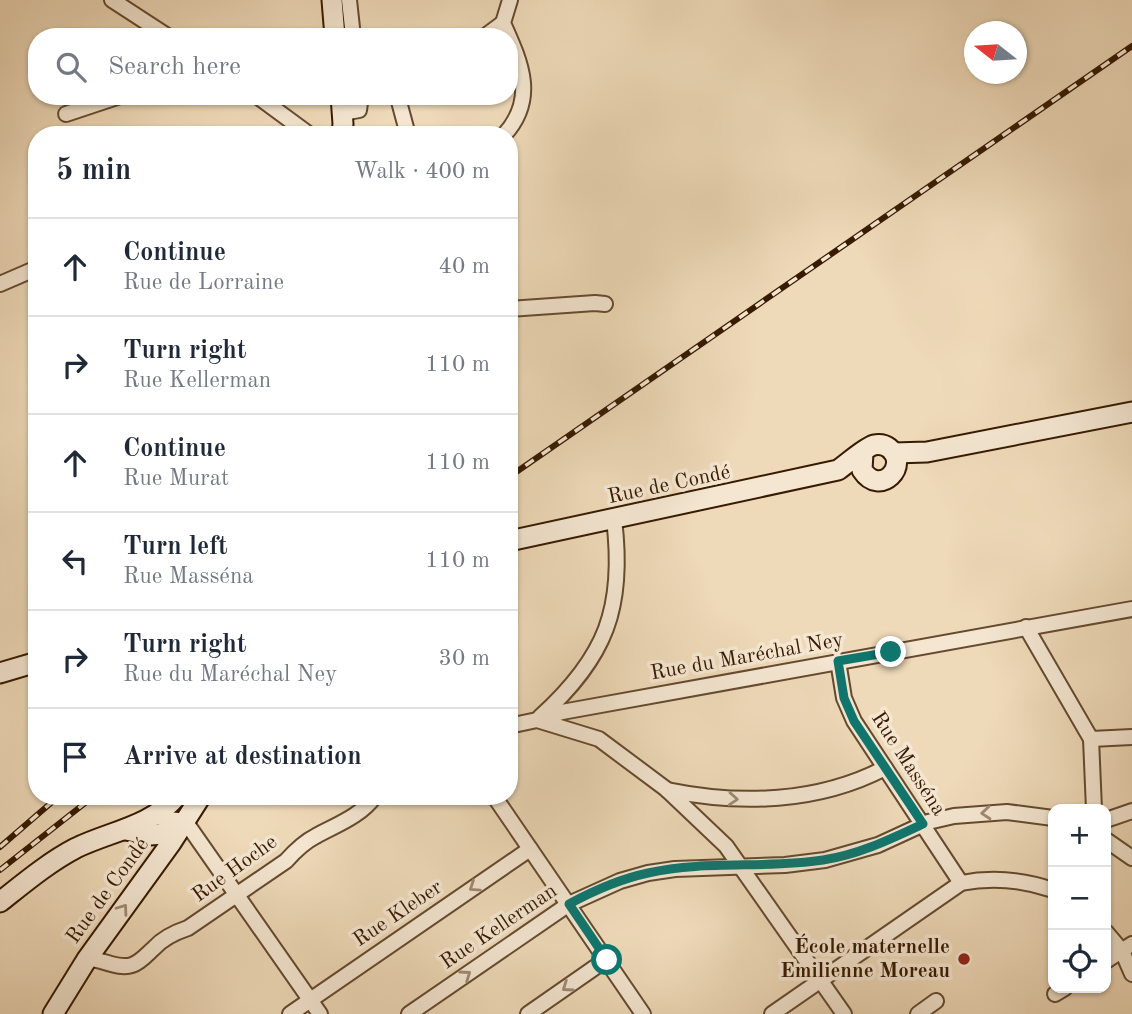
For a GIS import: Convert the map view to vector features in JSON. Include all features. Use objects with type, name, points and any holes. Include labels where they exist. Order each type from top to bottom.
[{"type":"main road","points":[[332,0],[334,28]]},
{"type":"main road","points":[[342,105],[342,126]]},
{"type":"main road","points":[[895,460],[1132,412]]},
{"type":"main road","points":[[879,444],[885,446],[895,460],[894,472],[886,479],[874,480],[865,474],[860,464],[863,453],[879,444]]},
{"type":"main road","name":"Rue de Condé","points":[[838,471],[863,453]]},
{"type":"main road","name":"Rue de Condé","points":[[518,539],[838,471],[865,474]]},
{"type":"main road","points":[[0,673],[28,665]]},
{"type":"main road","points":[[0,902],[57,859],[91,841],[126,830],[153,817],[167,805]]},
{"type":"main road","points":[[126,830],[150,835],[181,827],[184,805]]},
{"type":"main road","name":"Rue de Condé","points":[[53,1014],[87,959],[195,805]]},
{"type":"street","points":[[112,0],[156,28]]},
{"type":"street","points":[[349,0],[352,28]]},
{"type":"street","points":[[496,28],[503,23],[510,0]]},
{"type":"street","points":[[503,23],[505,28]]},
{"type":"street","points":[[512,126],[520,107],[524,86],[522,64],[518,55]]},
{"type":"street","points":[[66,114],[93,105]]},
{"type":"street","points":[[269,105],[298,126]]},
{"type":"street","points":[[345,105],[359,110],[360,105]]},
{"type":"street","points":[[399,105],[405,126]]},
{"type":"street","points":[[0,284],[28,272]]},
{"type":"street","points":[[518,308],[606,304]]},
{"type":"street","points":[[614,519],[618,548],[617,585],[604,635],[571,686],[537,720],[599,739],[666,789],[726,846],[844,1014]]},
{"type":"street","name":"Rue du Maréchal Ney","points":[[518,724],[562,712],[1132,609]]},
{"type":"street","points":[[1026,627],[1091,739],[1094,804]]},
{"type":"street","name":"Rue Masséna","points":[[838,661],[844,698],[854,721],[961,883]]},
{"type":"street","points":[[1091,739],[1132,737]]},
{"type":"street","points":[[666,789],[699,796],[757,800],[826,791],[886,768]]},
{"type":"street","name":"Rue Hoche","points":[[87,959],[131,965],[146,957],[155,946],[176,932],[188,928],[286,861],[316,836],[328,832],[368,805]]},
{"type":"street","points":[[500,805],[643,1014]]},
{"type":"street","points":[[1111,818],[1132,811]]},
{"type":"street","name":"Rue Kellerman","points":[[409,1014],[569,904],[620,881],[648,873],[740,865],[785,865],[837,858],[878,845],[923,824],[954,816],[1007,812],[1048,817]]},
{"type":"street","points":[[153,817],[181,827],[237,894],[320,1014]]},
{"type":"street","points":[[1111,843],[1132,858]]},
{"type":"street","name":"Rue Kleber","points":[[290,1014],[530,849]]},
{"type":"street","points":[[772,1014],[961,883],[983,879],[1032,883],[1048,888]]},
{"type":"street","points":[[1111,936],[1127,948],[1132,974]]},
{"type":"street","points":[[101,940],[117,964]]},
{"type":"street","points":[[1111,958],[1127,948]]},
{"type":"street","points":[[528,1014],[607,960]]},
{"type":"street","points":[[918,1014],[936,1001]]},
{"type":"railway","points":[[518,471],[1132,46]]},
{"type":"railway","points":[[0,847],[49,805]]},
{"type":"railway","points":[[0,870],[83,805]]},
{"type":"place","name":"École maternelle Emilienne Moreau","points":[[964,959]]},
{"type":"route","points":[[607,960],[569,904],[582,897],[648,873],[740,865],[785,865],[837,858],[878,845],[923,824],[854,721],[844,698],[838,661],[891,652]]}]
